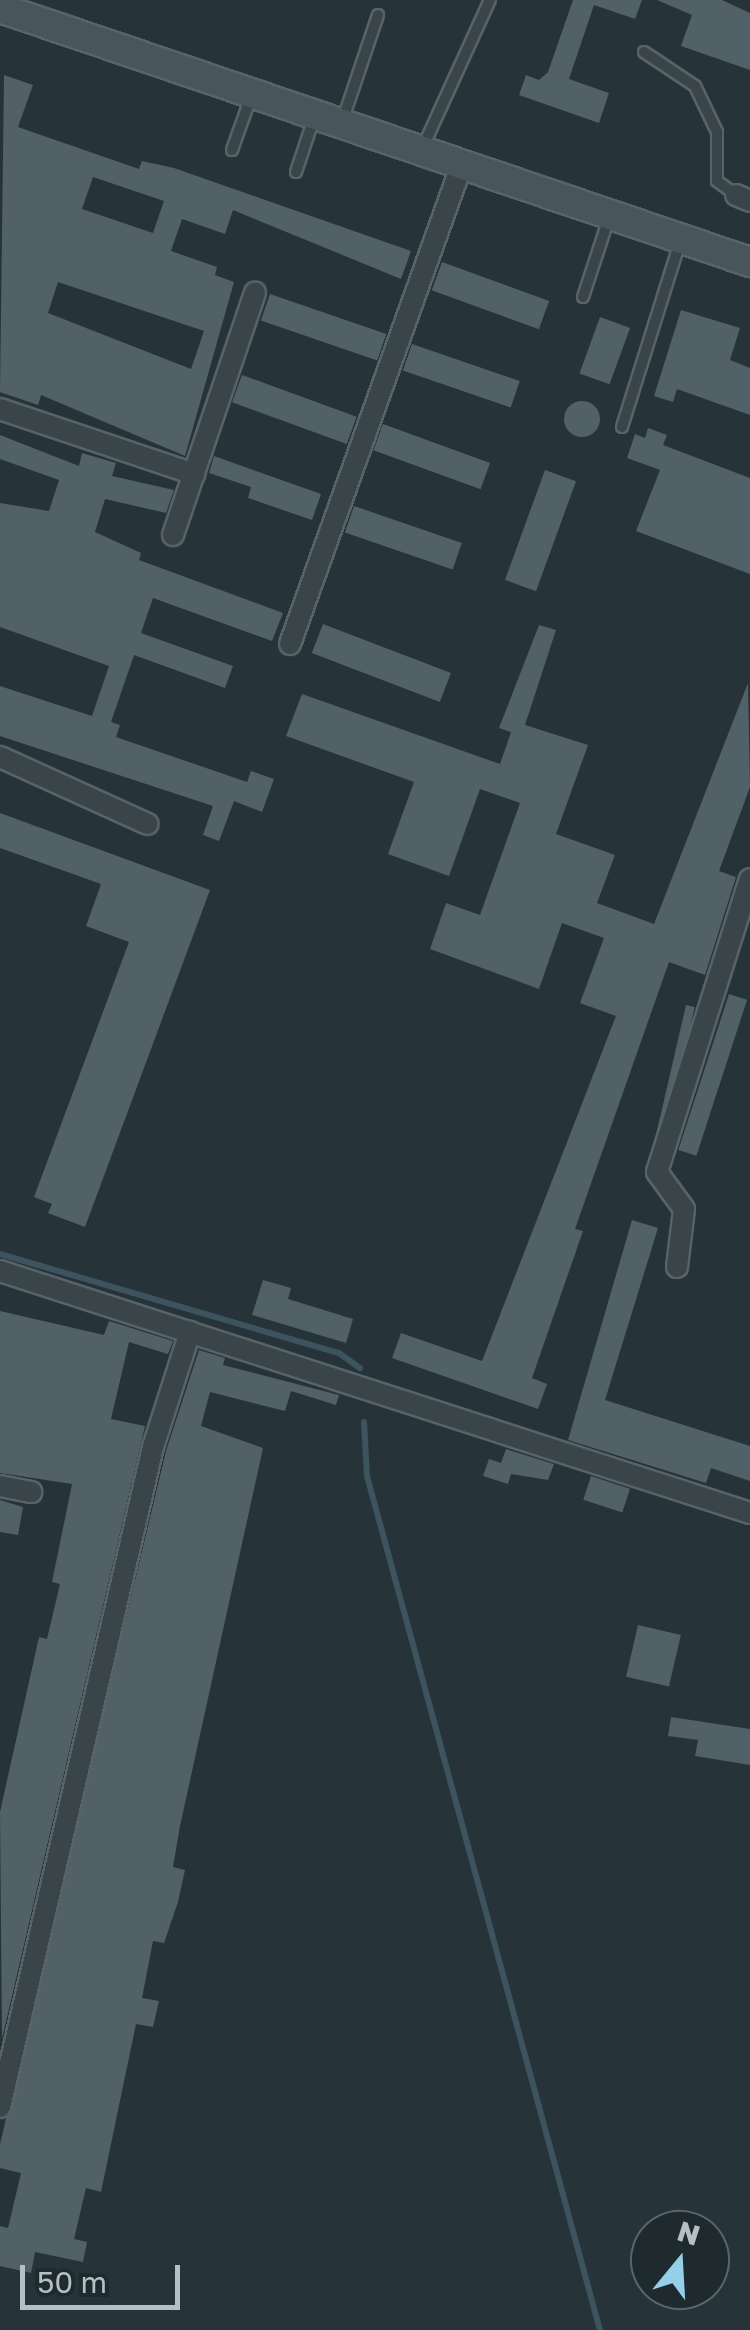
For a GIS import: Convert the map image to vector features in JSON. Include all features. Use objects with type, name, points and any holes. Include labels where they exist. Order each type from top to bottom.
[{"type":"street","points":[[0,8],[750,262]]},
{"type":"street","points":[[290,644],[462,164]]},
{"type":"street","points":[[173,535],[255,293]]},
{"type":"street","points":[[0,409],[194,474]]},
{"type":"street","points":[[0,757],[148,824]]},
{"type":"street","points":[[678,1267],[684,1209],[657,1172],[750,879]]},
{"type":"street","points":[[0,1272],[750,1513]]},
{"type":"street","points":[[0,2107],[153,1447],[190,1332]]},
{"type":"street","points":[[0,1486],[30,1492]]},
{"type":"lane","points":[[422,150],[490,0]]},
{"type":"lane","points":[[296,172],[328,119],[378,15]]},
{"type":"lane","points":[[644,52],[696,86],[717,132],[717,181],[743,198]]},
{"type":"lane","points":[[232,150],[252,93]]},
{"type":"lane","points":[[584,297],[610,214]]},
{"type":"lane","points":[[622,427],[681,238]]},
{"type":"building","points":[[573,0],[642,0],[635,19],[594,5],[569,79],[609,93],[599,123],[519,95],[526,75],[539,80],[548,72]]},
{"type":"building","points":[[657,0],[722,0],[750,13],[750,70],[681,46],[692,15]]},
{"type":"building","points":[[4,75],[33,85],[18,127],[139,169],[142,161],[174,168],[411,251],[401,279],[233,210],[225,234],[182,219],[171,251],[217,267],[215,275],[234,282],[185,456],[41,395],[38,405],[0,392]],"holes":[[[93,177],[164,201],[153,233],[82,209]],[[58,282],[204,331],[191,369],[48,313]]]},
{"type":"building","points":[[442,262],[549,301],[539,329],[432,290]]},
{"type":"building","points":[[270,294],[386,334],[377,361],[261,320]]},
{"type":"building","points":[[681,310],[740,328],[730,360],[750,368],[750,415],[677,389],[673,402],[654,396]]},
{"type":"building","points":[[600,317],[630,328],[610,384],[579,373]]},
{"type":"building","points":[[412,344],[520,381],[511,408],[403,370]]},
{"type":"building","points":[[242,375],[357,417],[347,444],[232,402]]},
{"type":"building","points":[[582,401],[595,406],[600,419],[595,432],[582,437],[569,432],[564,419],[569,406]]},
{"type":"building","points":[[383,424],[490,463],[481,489],[373,450]]},
{"type":"building","points":[[648,428],[667,435],[663,445],[750,478],[750,574],[636,531],[660,470],[627,458],[635,434],[645,438]]},
{"type":"building","points":[[0,435],[79,466],[82,453],[116,463],[112,476],[174,490],[166,513],[105,499],[95,532],[141,553],[139,560],[283,613],[272,641],[153,598],[141,633],[233,666],[225,688],[134,655],[111,722],[120,725],[116,737],[247,782],[251,771],[274,779],[262,812],[234,801],[219,841],[203,835],[213,806],[0,736],[0,686],[92,716],[109,666],[0,627],[0,503],[49,511],[59,480],[0,459]]},
{"type":"building","points":[[214,456],[321,494],[312,520],[248,498],[251,487],[209,473]]},
{"type":"building","points":[[545,470],[576,481],[536,591],[505,580]]},
{"type":"building","points":[[354,506],[462,543],[453,570],[345,532]]},
{"type":"building","points":[[323,624],[451,673],[440,702],[312,653]]},
{"type":"building","points":[[539,625],[556,630],[525,725],[588,745],[556,834],[615,855],[597,903],[654,924],[748,683],[750,787],[719,871],[736,877],[705,975],[669,962],[575,1229],[583,1231],[532,1378],[547,1384],[538,1409],[392,1358],[401,1333],[482,1361],[616,1016],[580,1003],[604,938],[562,923],[539,989],[430,949],[446,903],[480,915],[520,803],[480,789],[449,876],[388,854],[414,782],[286,736],[302,694],[500,764],[511,732],[499,728]]},
{"type":"building","points":[[0,813],[210,890],[85,1227],[48,1213],[52,1204],[34,1197],[129,942],[86,926],[101,884],[0,848]]},
{"type":"building","points":[[729,994],[747,1000],[696,1156],[678,1150]]},
{"type":"building","points":[[686,1005],[695,1007],[663,1144],[654,1142]]},
{"type":"building","points":[[632,1220],[658,1228],[605,1400],[750,1446],[750,1481],[711,1468],[706,1483],[568,1440]]},
{"type":"building","points":[[263,1280],[291,1288],[288,1299],[353,1319],[346,1343],[252,1315]]},
{"type":"building","points":[[0,1311],[104,1335],[109,1321],[173,1341],[168,1354],[129,1342],[111,1419],[145,1426],[2,2039],[0,1812],[39,1637],[47,1639],[60,1584],[52,1582],[72,1484],[0,1473]]},
{"type":"building","points":[[199,1350],[225,1358],[223,1365],[339,1395],[336,1405],[291,1391],[285,1411],[210,1392],[201,1426],[263,1448],[180,1826],[173,1867],[185,1870],[178,1902],[164,1943],[153,1941],[142,1998],[159,2001],[153,2027],[136,2024],[101,2192],[86,2188],[74,2239],[87,2242],[83,2262],[35,2252],[31,2273],[0,2266],[0,2226],[8,2228],[21,2173],[0,2168],[0,2144],[166,1451]]},
{"type":"building","points":[[506,1449],[554,1464],[548,1480],[511,1474],[508,1484],[483,1476],[489,1459],[501,1463]]},
{"type":"building","points":[[591,1476],[630,1489],[622,1512],[583,1500]]},
{"type":"building","points":[[0,1500],[23,1507],[18,1535],[0,1532]]},
{"type":"building","points":[[638,1625],[681,1635],[669,1687],[626,1677]]},
{"type":"building","points":[[671,1717],[750,1729],[750,1765],[695,1756],[698,1740],[668,1736]]},
{"type":"waterway","points":[[0,1254],[339,1353],[360,1368]]},
{"type":"waterway","points":[[364,1422],[367,1476],[600,2330]]}]
